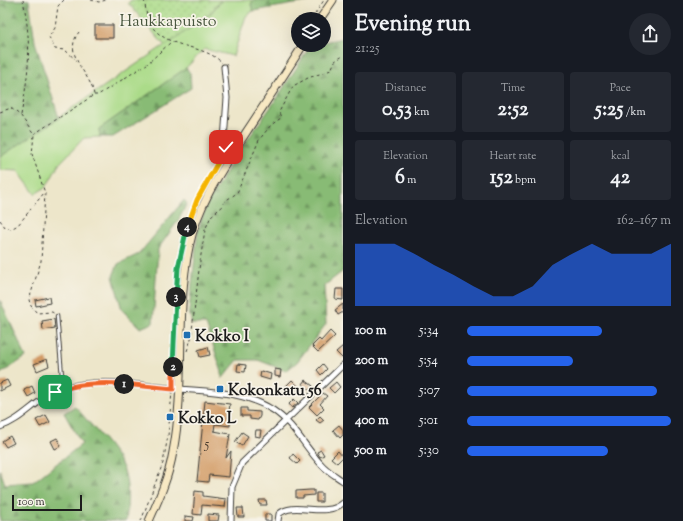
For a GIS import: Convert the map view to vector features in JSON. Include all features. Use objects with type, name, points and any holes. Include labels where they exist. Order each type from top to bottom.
[{"type":"street","points":[[325,12],[333,0]]},
{"type":"street","points":[[149,521],[161,492],[173,453],[176,389],[184,286],[189,248],[203,202],[232,153],[298,52]]},
{"type":"street","points":[[224,67],[227,98],[224,135],[226,147],[232,153]]},
{"type":"street","points":[[231,521],[230,498],[234,478],[242,463],[343,365]]},
{"type":"street","points":[[0,427],[8,424],[46,396],[63,388],[99,383],[139,384],[176,389],[230,393],[253,400],[273,410],[295,430],[322,465],[343,481]]},
{"type":"street","points":[[278,521],[279,514],[287,510],[330,509],[343,503]]},
{"type":"lane","points":[[57,316],[63,388]]},
{"type":"path","points":[[21,116],[30,61],[28,24],[23,0]]},
{"type":"path","points":[[64,0],[58,6],[55,28],[49,37],[55,49],[66,50],[75,59],[93,87],[94,96]]},
{"type":"path","points":[[90,0],[99,2],[106,0]]},
{"type":"path","points":[[144,0],[150,23],[156,30],[172,42],[214,57],[224,67]]},
{"type":"path","points":[[316,12],[324,0]]},
{"type":"path","points":[[75,59],[75,37],[79,32]]},
{"type":"path","points":[[34,135],[147,64],[172,42]]},
{"type":"path","points":[[185,354],[191,339],[205,230],[211,216],[223,206],[225,201],[237,193],[259,140],[271,125],[281,118],[279,112],[293,86],[308,78],[331,70],[335,61],[343,56]]},
{"type":"path","points":[[0,112],[11,108],[21,116],[34,135],[32,154],[45,192],[41,261],[30,300],[31,306],[37,313],[52,312],[57,316]]},
{"type":"path","points":[[177,296],[178,268],[186,230],[197,200],[226,147],[237,136]]},
{"type":"path","points":[[0,220],[5,226],[11,229],[18,225],[45,192]]},
{"type":"path","points":[[141,521],[163,463],[176,389],[175,333]]},
{"type":"green space","points":[[0,0],[29,0],[35,42],[59,118],[0,157]]},
{"type":"green space","name":"Haukkapuisto","points":[[131,0],[221,0],[209,15],[165,46],[128,3]]},
{"type":"green space","points":[[222,0],[254,0],[251,4],[253,11],[246,16],[233,56],[204,49],[186,68],[99,129],[100,137],[84,138],[60,163],[46,187],[35,194],[18,171],[0,170],[0,157],[209,15]]},
{"type":"green space","points":[[254,0],[318,0],[253,11],[251,4]]},
{"type":"green space","points":[[343,38],[343,271],[324,286],[326,324],[297,362],[286,371],[258,360],[238,360],[222,379],[222,372],[206,324],[192,324],[189,311],[198,230],[207,204],[236,156],[275,101],[306,52],[331,52],[331,41]]},
{"type":"green space","points":[[186,68],[190,73],[191,88],[113,137],[100,137],[99,129]]},
{"type":"green space","points":[[184,200],[187,203],[179,219],[158,249],[153,323],[140,328],[122,310],[113,276],[118,264],[139,254]]},
{"type":"green space","points":[[0,300],[26,357],[0,374]]},
{"type":"green space","points":[[75,406],[113,451],[123,468],[128,501],[126,521],[0,521],[0,470],[5,484],[33,482],[82,444],[64,413]]},
{"type":"building","points":[[95,25],[113,25],[113,38],[95,38]]},
{"type":"building","points":[[336,289],[343,289],[343,300],[335,299]]},
{"type":"building","points":[[49,297],[50,303],[36,306],[35,300]]},
{"type":"building","points":[[343,304],[343,312],[338,315],[335,310]]},
{"type":"building","points":[[54,319],[55,328],[43,330],[42,321]]},
{"type":"building","points":[[330,331],[335,336],[318,352],[312,346],[319,339],[321,341]]},
{"type":"building","points":[[343,346],[343,359],[336,352]]},
{"type":"building","points":[[208,347],[210,355],[200,357],[198,350]]},
{"type":"building","points":[[47,359],[49,366],[37,371],[34,364]]},
{"type":"building","points":[[238,364],[246,365],[245,372],[237,371]]},
{"type":"building","points":[[323,364],[327,369],[321,375],[317,370]]},
{"type":"building","points":[[275,369],[281,370],[280,377],[275,376]]},
{"type":"building","points":[[261,371],[271,374],[270,380],[260,377]]},
{"type":"building","points":[[7,380],[10,386],[0,391],[0,383]]},
{"type":"building","points":[[292,380],[299,387],[290,396],[285,391],[287,389],[285,387]]},
{"type":"building","points":[[305,380],[313,386],[310,390],[302,384]]},
{"type":"building","points":[[336,382],[340,387],[334,393],[329,388]]},
{"type":"building","points":[[32,386],[35,393],[28,397],[24,390]]},
{"type":"building","points":[[323,393],[327,396],[320,404],[324,408],[317,415],[309,407]]},
{"type":"building","points":[[294,399],[298,403],[292,408],[289,404]]},
{"type":"building","points":[[205,401],[230,404],[228,418],[230,418],[230,426],[215,424],[214,431],[230,434],[226,458],[231,451],[229,477],[209,475],[208,482],[197,481]]},
{"type":"building","points":[[241,408],[247,408],[247,411],[260,412],[258,420],[250,419],[250,416],[241,416]]},
{"type":"building","points":[[46,415],[50,422],[40,427],[36,420]]},
{"type":"building","points":[[320,416],[324,420],[320,423],[316,420]]},
{"type":"building","points":[[339,425],[343,430],[343,435],[340,438],[333,430]]},
{"type":"building","points":[[256,430],[261,430],[260,437],[255,436]]},
{"type":"building","points":[[242,432],[248,436],[242,446],[235,442]]},
{"type":"building","points":[[10,436],[14,443],[6,447],[2,441]]},
{"type":"building","points":[[57,438],[61,446],[55,449],[51,441]]},
{"type":"building","points":[[321,450],[324,455],[320,457],[317,452]]},
{"type":"building","points":[[338,451],[343,457],[337,463],[331,458]]},
{"type":"building","points":[[293,454],[300,461],[297,464],[290,458]]},
{"type":"building","points":[[314,490],[314,495],[296,498],[296,491]]},
{"type":"building","points":[[195,491],[203,492],[203,496],[226,499],[225,507],[202,505],[201,515],[193,514]]},
{"type":"building","points":[[316,493],[322,493],[322,502],[316,502]]},
{"type":"building","points":[[259,500],[266,500],[267,505],[260,505]]},
{"type":"building","points":[[237,508],[243,508],[244,517],[238,517]]},
{"type":"building","points":[[208,514],[219,515],[218,521],[208,521]]},
{"type":"building","points":[[265,514],[271,514],[271,521],[265,521]]},
{"type":"building","points":[[185,516],[194,517],[193,521],[185,521]]},
{"type":"place","name":"Kokko I","points":[[187,335]]},
{"type":"place","name":"Kokonkatu 56","points":[[220,389]]},
{"type":"place","name":"Kokko L","points":[[170,417]]},
{"type":"route","points":[[55,392],[63,388],[99,383],[139,384],[173,389],[172,382],[178,268],[181,251],[186,230],[197,200],[226,147]]}]
